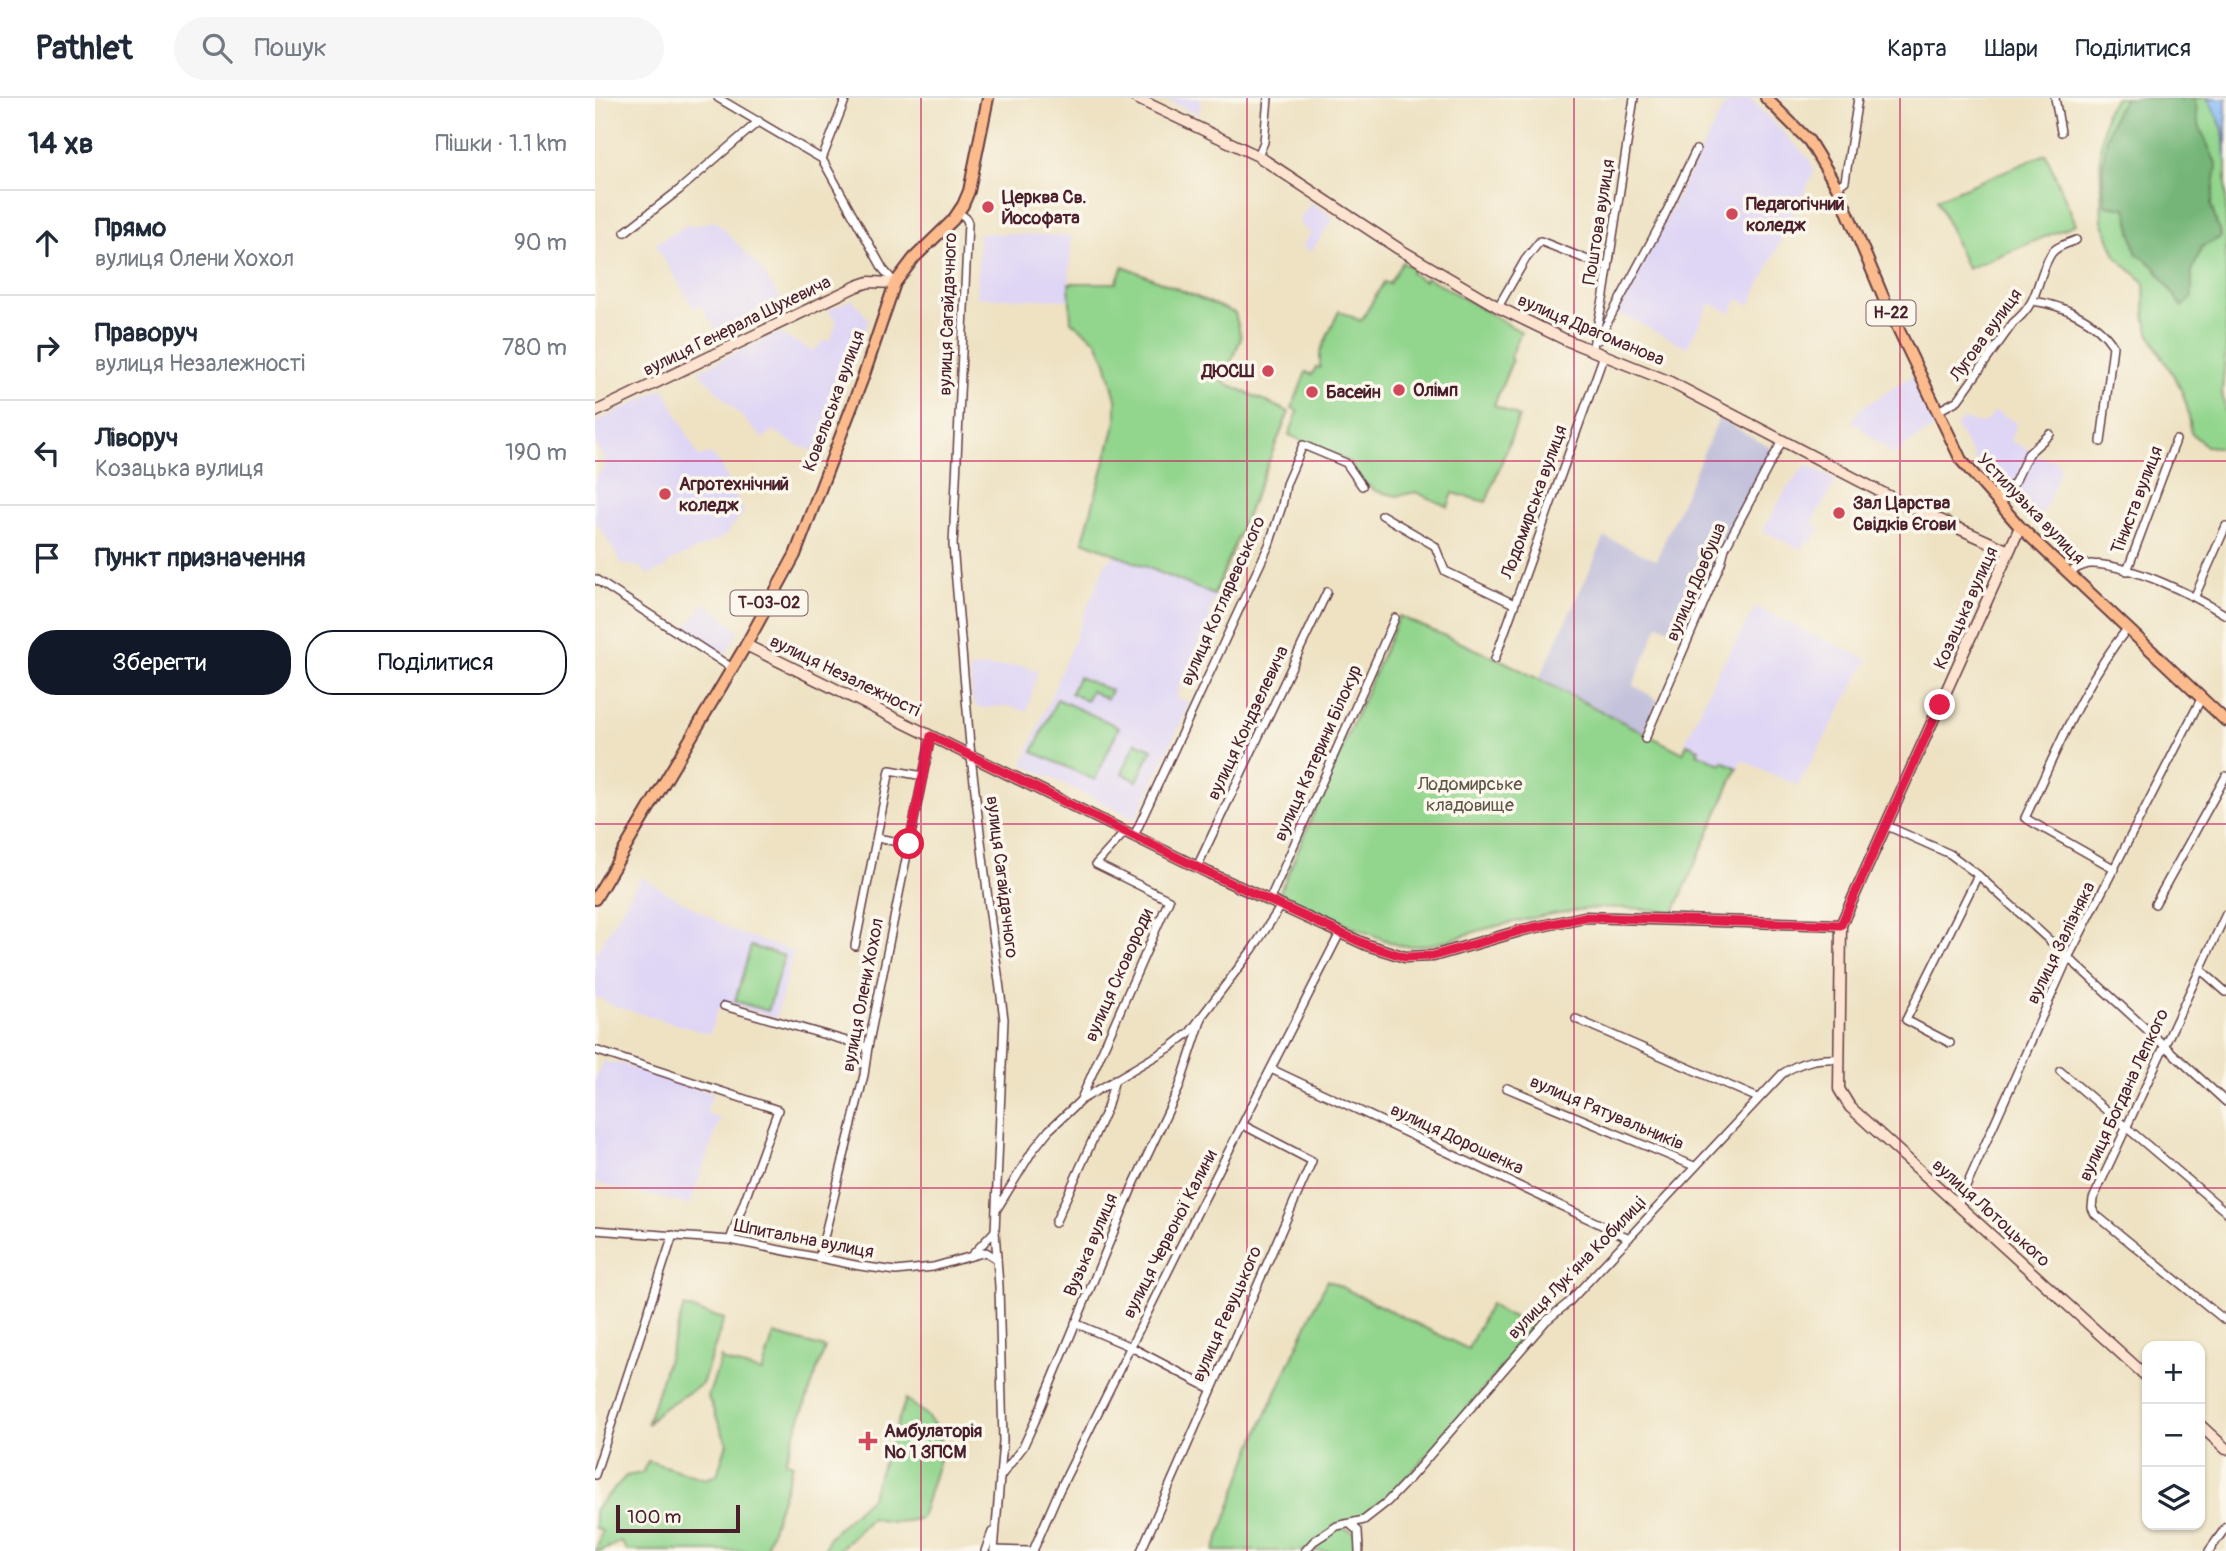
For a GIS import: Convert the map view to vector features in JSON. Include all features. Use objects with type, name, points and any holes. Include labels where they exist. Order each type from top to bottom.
[{"type":"main road","name":"Ковельська вулиця","points":[[595,899],[746,645],[795,555],[864,376],[895,283],[914,258],[958,212],[969,191],[988,98]]},
{"type":"main road","name":"Устилузька вулиця","points":[[1766,98],[1809,141],[1837,187],[1884,299],[1961,460],[2020,527],[2226,721]]},
{"type":"street","points":[[719,98],[822,159],[883,269],[895,283]]},
{"type":"street","points":[[822,159],[846,98]]},
{"type":"street","name":"вулиця Драгоманова","points":[[1136,98],[1258,156],[1399,249],[1498,307],[1566,340],[1668,381],[1900,502],[2008,551]]},
{"type":"street","points":[[1258,156],[1264,142],[1268,98]]},
{"type":"street","name":"Поштова вулиця","points":[[1592,350],[1608,268],[1634,98]]},
{"type":"street","points":[[1837,187],[1845,181],[1858,98]]},
{"type":"street","points":[[2055,98],[2061,132]]},
{"type":"street","points":[[625,232],[679,190],[759,121]]},
{"type":"street","points":[[1592,350],[1661,223],[1696,150]]},
{"type":"street","name":"вулиця Сагайдачного","points":[[958,212],[966,218],[968,234],[953,545],[971,757],[1005,1019],[995,1230],[1003,1441],[994,1550]]},
{"type":"street","name":"Лугова вулиця","points":[[1938,411],[1958,400],[2013,323],[2025,313],[2033,301],[2052,254],[2058,248],[2076,240]]},
{"type":"street","points":[[1498,307],[1525,260],[1540,241],[1608,268]]},
{"type":"street","name":"вулиця Генерала Шухевича","points":[[595,412],[857,286],[869,282],[895,283]]},
{"type":"street","points":[[2033,301],[2058,306],[2088,321],[2107,336],[2113,346],[2101,442]]},
{"type":"street","name":"Лодомирська вулиця","points":[[1495,659],[1604,355]]},
{"type":"street","points":[[1995,500],[2015,482],[2028,454],[2050,434]]},
{"type":"street","name":"Тіниста вулиця","points":[[2127,571],[2176,440]]},
{"type":"street","name":"вулиця Довбуша","points":[[1646,739],[1725,548],[1782,441]]},
{"type":"street","name":"вулиця Котляревського","points":[[1129,834],[1269,545],[1286,484],[1303,445],[1346,463],[1362,486]]},
{"type":"street","points":[[1382,515],[1435,546],[1445,571],[1514,604]]},
{"type":"street","points":[[2195,596],[2226,526]]},
{"type":"street","name":"Козацька вулиця","points":[[1840,1059],[1841,925],[2020,527]]},
{"type":"street","points":[[2068,573],[2083,565],[2093,564],[2127,571],[2195,596],[2226,615]]},
{"type":"street","points":[[595,579],[732,668]]},
{"type":"street","name":"вулиця Кондзелевича","points":[[1197,867],[1327,592]]},
{"type":"street","name":"вулиця Катерини Білокур","points":[[1269,901],[1395,618]]},
{"type":"street","points":[[2115,869],[2025,818],[2074,716],[2115,644],[2127,629]]},
{"type":"street","name":"вулиця Незалежності","points":[[746,645],[1197,867],[1367,945],[1405,957],[1433,956],[1523,930],[1584,917],[1841,925]]},
{"type":"street","name":"вулиця Залізняка","points":[[1958,1205],[2069,956],[2201,699]]},
{"type":"street","name":"вулиця Олени Хохол","points":[[819,1258],[864,1075],[931,736]]},
{"type":"street","points":[[855,946],[890,770],[923,776]]},
{"type":"street","points":[[2155,904],[2226,776]]},
{"type":"street","points":[[1885,825],[1950,854],[1979,875],[2226,1102]]},
{"type":"street","name":"вулиця Сковороди","points":[[1081,1100],[1169,900],[1096,864],[1129,834]]},
{"type":"street","points":[[877,838],[909,844]]},
{"type":"street","points":[[1950,1043],[1906,1020],[1979,875]]},
{"type":"street","points":[[997,1210],[1033,1150],[1049,1130],[1081,1100],[1171,1047],[1202,1018],[1281,906]]},
{"type":"street","name":"вулиця Богдана Лепкого","points":[[2226,914],[2125,1126],[2093,1199],[2092,1208],[2095,1214],[2226,1321]]},
{"type":"street","name":"вулиця Червоної Калини","points":[[994,1550],[1031,1551],[1340,933]]},
{"type":"street","points":[[2200,968],[2226,992]]},
{"type":"street","points":[[724,1006],[868,1046]]},
{"type":"street","name":"Вузька вулиця","points":[[999,1478],[1023,1447],[1132,1188],[1179,1088],[1202,1018]]},
{"type":"street","points":[[1576,1019],[1758,1098]]},
{"type":"street","points":[[595,1050],[778,1110],[730,1240]]},
{"type":"street","name":"вулиця Лукʼяна Кобилиці","points":[[1304,1551],[1337,1526],[1364,1520],[1387,1502],[1546,1321],[1568,1303],[1782,1074],[1809,1060],[1840,1059]]},
{"type":"street","name":"вулиця Лотоцького","points":[[1840,1059],[1839,1089],[1850,1107],[2142,1372]]},
{"type":"street","name":"вулиця Дорошенка","points":[[1271,1069],[1629,1238]]},
{"type":"street","points":[[2060,1071],[2226,1212]]},
{"type":"street","points":[[1055,1223],[1107,1108],[1115,1079]]},
{"type":"street","name":"вулиця Рятувальників","points":[[1507,1088],[1694,1166]]},
{"type":"street","name":"вулиця Ревуцького","points":[[1141,1551],[1312,1161],[1243,1125]]},
{"type":"street","name":"Шпитальна вулиця","points":[[595,1230],[730,1240],[896,1271],[933,1268],[972,1255],[995,1230]]},
{"type":"street","points":[[595,1475],[673,1235]]},
{"type":"street","points":[[972,1255],[986,1252],[997,1259]]},
{"type":"street","points":[[1076,1323],[1131,1347],[1211,1389]]},
{"type":"street","points":[[2205,1430],[2226,1449]]},
{"type":"street","points":[[985,1551],[995,1524]]},
{"type":"street","points":[[1350,1524],[1358,1531],[1359,1551]]},
{"type":"street","points":[[2209,1551],[2226,1527]]},
{"type":"shaded area","points":[[1201,98],[1199,115],[1164,99]]},
{"type":"shaded area","name":"Педагогічний коледж","points":[[1728,98],[1750,98],[1810,160],[1814,172],[1750,305],[1738,299],[1731,313],[1710,303],[1687,347],[1618,313]]},
{"type":"shaded area","points":[[1311,202],[1334,218],[1311,252],[1303,246],[1311,233],[1301,226],[1299,220]]},
{"type":"shaded area","points":[[716,221],[760,268],[786,307],[721,340],[701,305],[694,309],[655,244],[689,224],[691,226]]},
{"type":"shaded area","points":[[979,233],[1071,236],[1069,300],[977,297]]},
{"type":"shaded area","points":[[852,299],[869,320],[841,388],[834,415],[827,414],[821,433],[823,442],[820,452],[798,446],[773,430],[763,439],[698,371],[778,333],[813,351],[823,341],[831,340],[837,320],[827,311]]},
{"type":"shaded area","points":[[1913,375],[1936,426],[1903,447],[1895,456],[1852,421],[1859,410]]},
{"type":"shaded area","name":"Агротехнічний коледж","points":[[664,388],[699,458],[707,454],[719,462],[744,512],[724,537],[669,562],[665,568],[648,575],[641,567],[622,564],[595,520],[595,477],[606,462],[595,443],[595,423]]},
{"type":"shaded area","points":[[1995,411],[2017,423],[2010,441],[2026,448],[2033,455],[2057,461],[2060,469],[2049,501],[2039,519],[2034,519],[1980,467],[1956,427],[1963,419],[1980,424],[1988,420]]},
{"type":"shaded area","points":[[1719,418],[1774,450],[1712,562],[1714,563],[1692,604],[1696,607],[1684,636],[1659,624],[1633,685],[1658,700],[1644,733],[1539,679],[1605,537],[1656,560]]},
{"type":"shaded area","points":[[1807,464],[1836,481],[1812,523],[1820,528],[1812,543],[1807,541],[1802,550],[1763,531],[1785,491]]},
{"type":"shaded area","points":[[1117,554],[1216,596],[1176,697],[1190,703],[1136,819],[1023,764],[1106,562]]},
{"type":"shaded area","points":[[705,602],[739,631],[726,654],[722,655],[684,631]]},
{"type":"shaded area","points":[[1756,607],[1868,660],[1798,786],[1742,760],[1737,768],[1723,761],[1721,764],[1685,743],[1715,677]]},
{"type":"shaded area","points":[[1022,666],[1038,670],[1027,711],[1008,706],[978,708],[972,698],[970,668]]},
{"type":"shaded area","points":[[641,877],[735,932],[794,952],[776,1018],[725,1003],[717,1011],[710,1034],[614,1006],[595,996],[595,954]]},
{"type":"shaded area","points":[[603,1061],[618,1063],[713,1093],[706,1113],[720,1119],[690,1205],[595,1183],[595,1079]]},
{"type":"green space","points":[[2116,98],[2208,98],[2223,129],[2226,161],[2226,350],[2222,392],[2226,416],[2226,448],[2206,446],[2191,433],[2186,402],[2147,326],[2144,282],[2117,258],[2102,221],[2100,150],[2106,111]]},
{"type":"green space","points":[[2125,98],[2195,98],[2198,123],[2217,166],[2211,205],[2221,237],[2202,247],[2192,271],[2192,298],[2182,307],[2154,266],[2136,253],[2126,208],[2105,205],[2105,149],[2112,121]]},
{"type":"green space","points":[[2046,154],[2076,224],[1967,269],[1937,199]]},
{"type":"green space","name":"Олімп","points":[[1402,262],[1413,269],[1411,273],[1424,281],[1427,277],[1521,332],[1494,405],[1519,417],[1486,502],[1453,493],[1448,507],[1416,492],[1397,496],[1376,491],[1363,482],[1348,461],[1289,435],[1298,411],[1292,408],[1306,372],[1312,375],[1316,367],[1320,368],[1320,352],[1339,311],[1361,321],[1384,282],[1389,284]]},
{"type":"green space","points":[[1123,266],[1235,313],[1241,338],[1223,382],[1289,412],[1214,595],[1083,541],[1116,421],[1116,399],[1097,341],[1071,321],[1069,283],[1116,283]]},
{"type":"green space","name":"Лодомирське кладовище","points":[[1399,616],[1505,662],[1683,753],[1687,744],[1699,749],[1697,753],[1737,768],[1674,912],[1626,908],[1577,910],[1513,922],[1436,943],[1411,946],[1397,945],[1278,896]]},
{"type":"green space","points":[[1078,677],[1111,690],[1107,699],[1091,691],[1086,701],[1071,693]]},
{"type":"green space","points":[[1057,699],[1119,727],[1095,780],[1033,752]]},
{"type":"green space","points":[[1136,742],[1152,749],[1137,781],[1122,773]]},
{"type":"green space","points":[[751,946],[784,956],[768,1011],[735,1001]]},
{"type":"green space","points":[[1327,1280],[1468,1349],[1490,1304],[1503,1313],[1538,1325],[1433,1449],[1391,1494],[1360,1517],[1343,1522],[1342,1527],[1356,1532],[1357,1551],[1214,1551],[1253,1444]]},
{"type":"green space","points":[[684,1307],[724,1319],[702,1384],[659,1411],[647,1425]]},
{"type":"green space","points":[[774,1334],[825,1348],[785,1461],[793,1464],[765,1551],[627,1551],[621,1541],[602,1551],[596,1551],[602,1531],[595,1528],[595,1509],[626,1476],[642,1473],[648,1461],[705,1479],[717,1475],[727,1443],[708,1397],[721,1358],[762,1372]]},
{"type":"green space","points":[[906,1399],[924,1413],[940,1431],[940,1456],[921,1518],[896,1522],[871,1518],[838,1551],[824,1551],[829,1537],[871,1497]]},
{"type":"water","points":[[2208,98],[2226,98],[2226,161],[2223,129]]},
{"type":"place","name":"Церква Св. Йософата","points":[[988,207]]},
{"type":"place","name":"Педагогічний коледж","points":[[1732,214]]},
{"type":"place","name":"ДЮСШ","points":[[1268,371]]},
{"type":"place","name":"Олімп","points":[[1399,390]]},
{"type":"place","name":"Басейн","points":[[1312,392]]},
{"type":"place","name":"Агротехнічний коледж","points":[[665,494]]},
{"type":"place","name":"Зал Царства Свідків Єгови","points":[[1839,513]]},
{"type":"place","name":"Амбулаторія № 1 ЗПСМ","points":[[868,1441]]},
{"type":"route","points":[[909,844],[931,736],[1209,873],[1367,945],[1405,957],[1433,956],[1523,930],[1584,917],[1623,916],[1841,925],[1940,705]]}]
